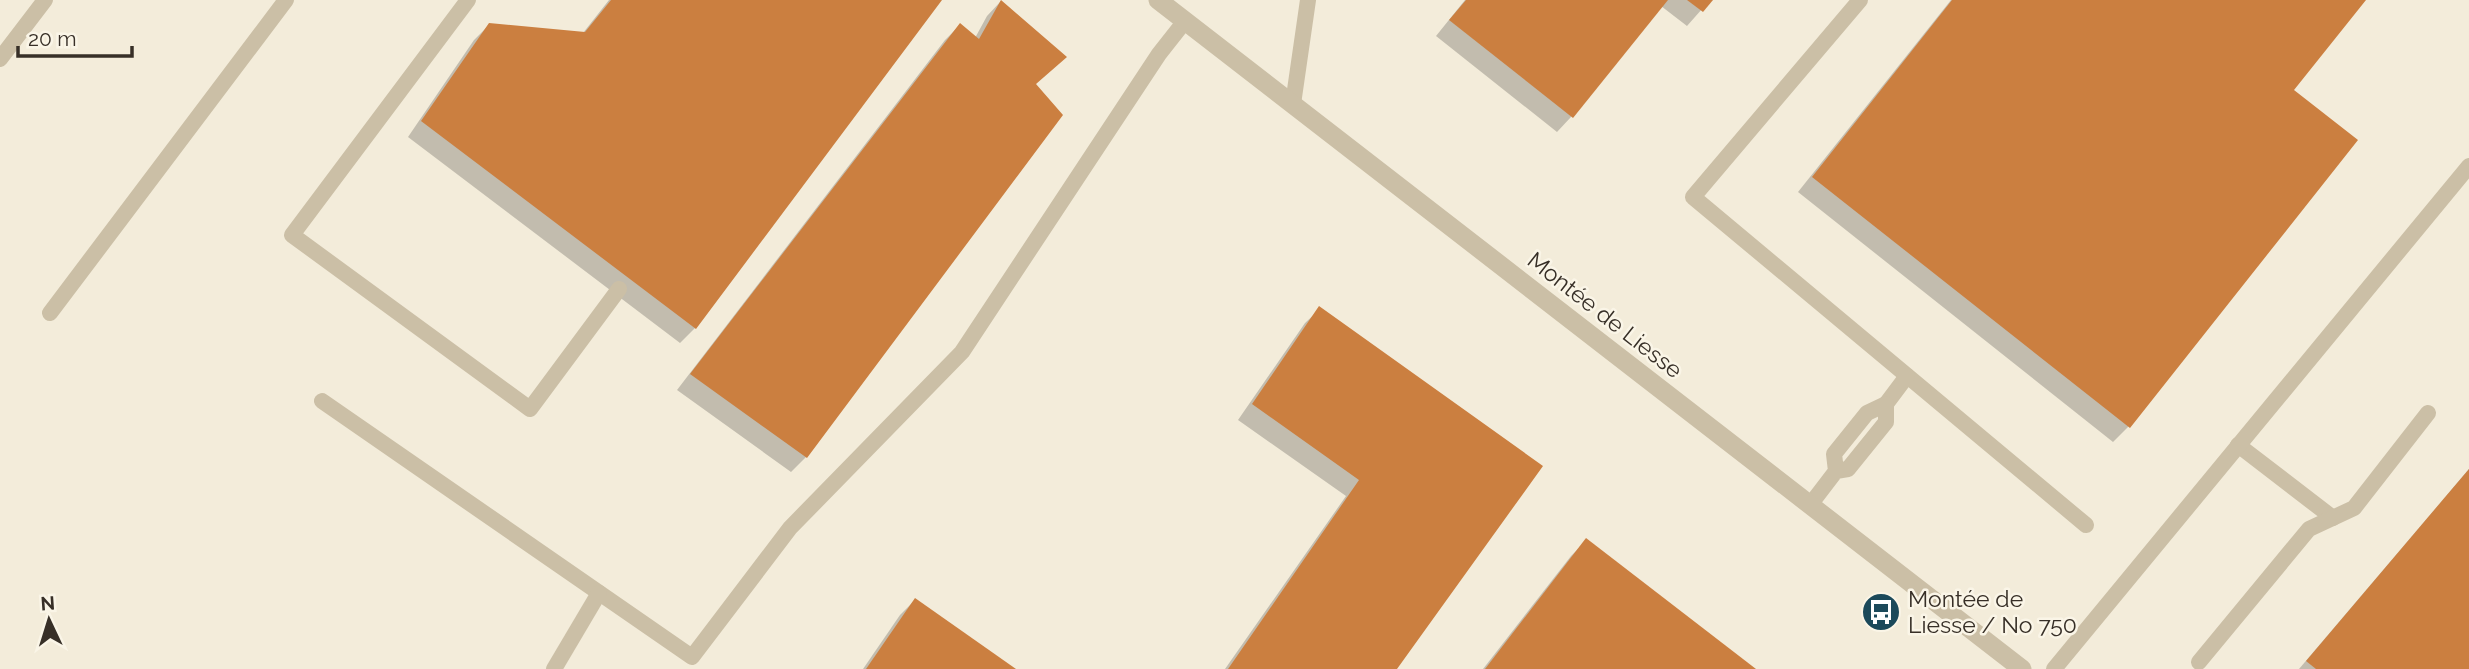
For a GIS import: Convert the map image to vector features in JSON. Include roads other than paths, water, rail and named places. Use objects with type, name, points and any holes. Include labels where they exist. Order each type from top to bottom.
[{"type":"street","name":"Montée de Liesse","points":[[1158,0],[2022,669]]},
{"type":"lane","points":[[0,60],[45,0]]},
{"type":"lane","points":[[50,313],[286,0]]},
{"type":"lane","points":[[468,0],[292,235],[530,409],[619,289]]},
{"type":"lane","points":[[1293,104],[1308,0]]},
{"type":"lane","points":[[1860,0],[1693,197],[2086,525]]},
{"type":"lane","points":[[322,401],[692,657],[790,528],[962,352],[1159,54],[1185,21]]},
{"type":"lane","points":[[2054,669],[2469,166]]},
{"type":"lane","points":[[1811,505],[1836,471],[1848,468],[1885,422],[1886,404],[1907,376]]},
{"type":"lane","points":[[2199,662],[2309,529],[2354,508],[2428,413]]},
{"type":"lane","points":[[2238,445],[2333,518]]},
{"type":"lane","points":[[554,669],[599,593]]},
{"type":"place","name":"Montée de Liesse / No 750","points":[[1881,612]]}]
